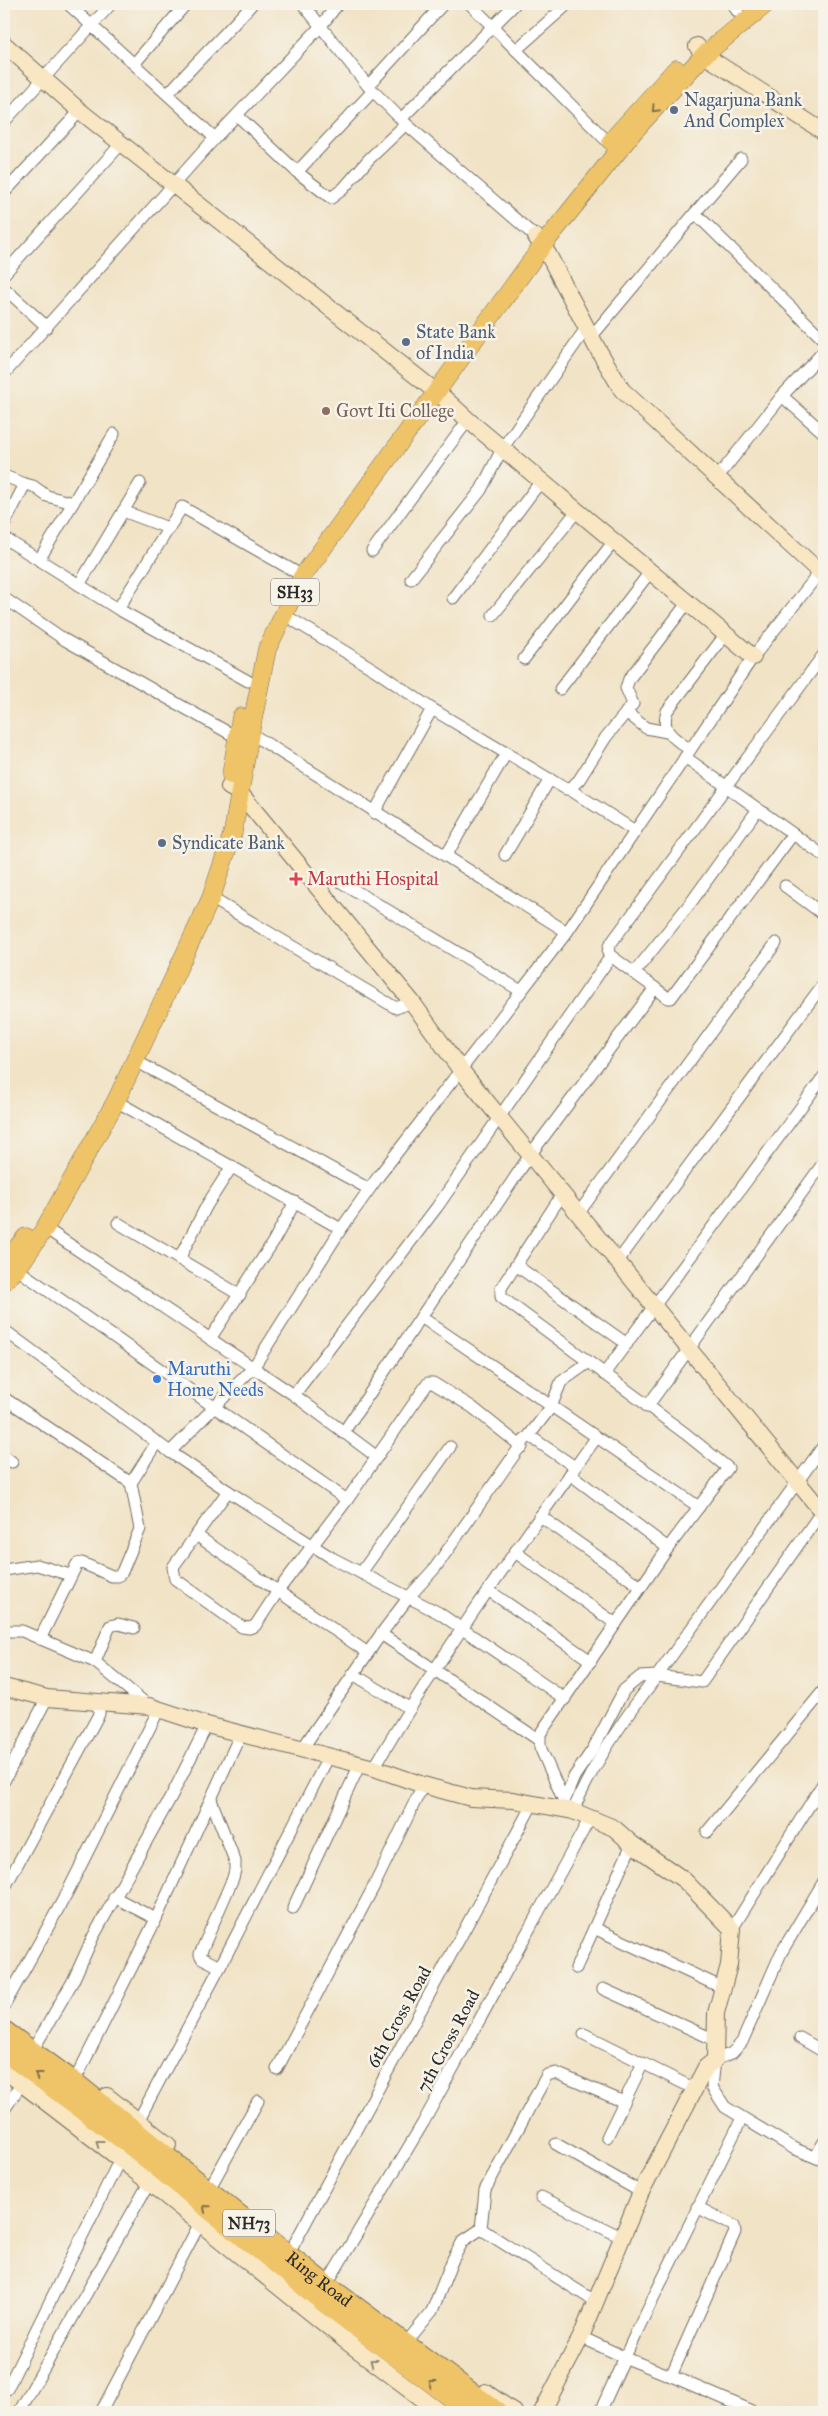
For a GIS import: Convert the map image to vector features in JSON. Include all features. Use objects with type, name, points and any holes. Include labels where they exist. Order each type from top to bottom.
[{"type":"highway","name":"Ring Road","points":[[4,2032],[265,2266],[360,2320],[497,2412]]},
{"type":"highway","name":"Ring Road","points":[[4,2051],[68,2089],[360,2320],[471,2412]]},
{"type":"main road","name":"SH33","points":[[4,1281],[62,1178],[125,1057],[203,890],[234,790],[267,649],[283,614],[320,550],[432,389],[609,144],[644,101],[700,51],[766,4]]},
{"type":"main road","name":"SH33","points":[[539,241],[700,51],[740,7]]},
{"type":"main road","name":"SH33","points":[[245,738],[248,681],[258,644],[272,610],[294,571],[432,389]]},
{"type":"main road","name":"SH33","points":[[11,1266],[45,1228],[116,1101],[211,898],[233,832],[234,790]]},
{"type":"street","points":[[68,4],[90,26],[216,138]]},
{"type":"street","points":[[4,122],[111,4]]},
{"type":"street","points":[[134,64],[186,4]]},
{"type":"street","points":[[168,94],[197,60],[227,33],[252,4]]},
{"type":"street","points":[[170,1452],[253,1368],[341,1229],[369,1189],[567,932],[753,656],[822,574],[622,390],[539,241],[403,121],[371,88],[302,4]]},
{"type":"street","points":[[4,374],[216,138],[321,26],[338,4]]},
{"type":"street","points":[[297,172],[443,4]]},
{"type":"street","points":[[470,4],[609,144]]},
{"type":"street","points":[[238,116],[297,172],[326,196],[335,197],[403,121],[515,4]]},
{"type":"street","points":[[516,50],[568,4]]},
{"type":"street","points":[[4,44],[80,111],[432,389],[753,656]]},
{"type":"street","points":[[700,51],[824,132]]},
{"type":"street","points":[[4,193],[80,111]]},
{"type":"street","points":[[4,274],[121,144]]},
{"type":"street","points":[[411,578],[481,490],[502,449],[590,332],[741,159]]},
{"type":"street","points":[[695,213],[824,340]]},
{"type":"street","points":[[4,288],[47,327]]},
{"type":"street","points":[[716,478],[782,396],[824,351]]},
{"type":"street","points":[[782,396],[824,433]]},
{"type":"street","points":[[372,552],[468,420]]},
{"type":"street","points":[[39,560],[114,434]]},
{"type":"street","points":[[4,476],[53,498],[73,503]]},
{"type":"street","points":[[453,598],[541,481]]},
{"type":"street","points":[[79,585],[140,483]]},
{"type":"street","points":[[4,525],[25,484]]},
{"type":"street","points":[[118,609],[180,509],[185,507],[294,571]]},
{"type":"street","points":[[123,511],[168,528]]},
{"type":"street","points":[[493,616],[577,511]]},
{"type":"street","points":[[4,538],[118,609],[248,681]]},
{"type":"street","points":[[524,659],[614,541]]},
{"type":"street","points":[[560,689],[650,572]]},
{"type":"street","points":[[4,598],[65,640],[245,738],[374,813],[567,932]]},
{"type":"street","points":[[569,789],[579,780],[606,737],[633,704],[626,688],[629,679],[688,602]]},
{"type":"street","points":[[283,614],[432,709],[569,789],[635,831]]},
{"type":"street","points":[[726,634],[667,711],[664,726],[688,754],[728,787],[824,856]]},
{"type":"street","points":[[793,834],[671,998],[668,998],[654,988],[608,953],[609,946],[728,787],[824,654]]},
{"type":"street","points":[[374,813],[432,709]]},
{"type":"street","points":[[626,712],[646,728],[668,732]]},
{"type":"street","points":[[446,856],[507,752]]},
{"type":"street","points":[[505,855],[550,779]]},
{"type":"street","points":[[234,790],[412,1002],[460,1069],[823,1512],[702,1682],[657,1676],[640,1677],[624,1690],[593,1749],[574,1777],[566,1806]]},
{"type":"street","points":[[634,972],[692,901],[758,809]]},
{"type":"street","points":[[341,882],[521,991]]},
{"type":"street","points":[[785,886],[824,915]]},
{"type":"street","points":[[211,898],[396,1008],[412,1002]]},
{"type":"street","points":[[578,1214],[776,942]]},
{"type":"street","points":[[294,1396],[437,1207],[499,1116],[527,1080],[611,956]]},
{"type":"street","points":[[618,1261],[824,983]]},
{"type":"street","points":[[343,1433],[530,1155],[654,988]]},
{"type":"street","points":[[134,1060],[369,1189]]},
{"type":"street","points":[[604,1374],[824,1076]]},
{"type":"street","points":[[116,1101],[341,1229]]},
{"type":"street","points":[[647,1408],[824,1162]]},
{"type":"street","points":[[179,1259],[207,1205],[232,1166]]},
{"type":"street","points":[[563,1193],[501,1288],[501,1298],[589,1362],[647,1408],[686,1434],[728,1468],[668,1548],[540,1734],[539,1740],[566,1806]]},
{"type":"street","points":[[210,1338],[240,1295],[295,1202]]},
{"type":"street","points":[[118,1223],[240,1295]]},
{"type":"street","points":[[45,1228],[210,1338],[294,1396],[377,1457]]},
{"type":"street","points":[[11,1266],[347,1500]]},
{"type":"street","points":[[517,1266],[626,1344]]},
{"type":"street","points":[[421,1317],[596,1438],[699,1506]]},
{"type":"street","points":[[4,1330],[170,1452],[228,1491],[311,1544],[361,1573],[439,1613],[565,1699]]},
{"type":"street","points":[[302,1749],[380,1634],[408,1598],[435,1568],[551,1407],[561,1382],[589,1362]]},
{"type":"street","points":[[228,1491],[173,1567],[174,1579],[242,1627],[249,1628],[255,1626],[311,1544],[347,1500],[428,1383],[433,1383],[572,1470],[668,1548]]},
{"type":"street","points":[[4,1398],[131,1483]]},
{"type":"street","points":[[293,1908],[368,1766],[436,1670],[461,1628],[596,1438]]},
{"type":"street","points":[[40,1639],[74,1568],[82,1563],[112,1576],[118,1576],[122,1572],[140,1528],[131,1483],[157,1442]]},
{"type":"street","points":[[566,1806],[584,1786],[634,1706],[824,1445]]},
{"type":"street","points":[[361,1573],[450,1447]]},
{"type":"street","points":[[540,1516],[641,1587]]},
{"type":"street","points":[[196,1535],[368,1653]]},
{"type":"street","points":[[515,1552],[616,1624]]},
{"type":"street","points":[[4,1570],[37,1565],[70,1575]]},
{"type":"street","points":[[488,1590],[591,1661]]},
{"type":"street","points":[[95,1662],[110,1626],[113,1624],[134,1628]]},
{"type":"street","points":[[4,1631],[22,1631],[95,1662],[154,1707]]},
{"type":"street","points":[[380,1634],[539,1740]]},
{"type":"street","points":[[354,1674],[409,1708]]},
{"type":"street","points":[[4,1687],[47,1698],[154,1707],[207,1725],[368,1766],[423,1785],[471,1798],[566,1806],[614,1828],[632,1844],[684,1880],[732,1929]]},
{"type":"street","points":[[707,1832],[824,1690]]},
{"type":"street","points":[[4,1782],[47,1698]]},
{"type":"street","points":[[4,1889],[99,1714],[99,1703]]},
{"type":"street","points":[[4,2006],[68,1891],[154,1707]]},
{"type":"street","points":[[37,2043],[73,1981],[114,1897],[172,1795],[207,1725]]},
{"type":"street","points":[[68,2089],[156,1919],[241,1733]]},
{"type":"street","points":[[138,2121],[329,1756]]},
{"type":"street","points":[[824,1782],[732,1929],[729,1966],[716,2013],[712,2087],[725,2107],[792,2148],[820,2158],[824,2142]]},
{"type":"street","points":[[277,2069],[374,1886],[423,1785]]},
{"type":"street","points":[[211,1800],[234,1861],[233,1878],[200,1954],[202,1958],[220,1967]]},
{"type":"street","name":"6th Cross Road","points":[[294,2246],[533,1803]]},
{"type":"street","name":"7th Cross Road","points":[[331,2277],[423,2123],[590,1818]]},
{"type":"street","points":[[576,1968],[632,1844]]},
{"type":"street","points":[[542,2412],[581,2337],[641,2192],[706,2067],[714,2060],[732,2052],[742,2042],[781,1953],[824,1881]]},
{"type":"street","points":[[114,1897],[156,1919]]},
{"type":"street","points":[[594,1928],[723,1988]]},
{"type":"street","points":[[603,1989],[715,2040]]},
{"type":"street","points":[[4,2020],[37,2043],[68,2089],[120,2159],[200,2223],[265,2266],[440,2412]]},
{"type":"street","points":[[584,2034],[695,2088]]},
{"type":"street","points":[[800,2038],[824,2052]]},
{"type":"street","points":[[606,2136],[643,2063]]},
{"type":"street","points":[[4,2070],[22,2082],[68,2089],[138,2121],[331,2277],[410,2338],[514,2412]]},
{"type":"street","points":[[481,2229],[485,2190],[547,2075],[556,2073],[624,2102]]},
{"type":"street","points":[[4,2110],[22,2082]]},
{"type":"street","points":[[213,2182],[258,2101]]},
{"type":"street","points":[[600,2412],[697,2206],[742,2118]]},
{"type":"street","points":[[556,2144],[641,2192]]},
{"type":"street","points":[[7,2389],[120,2159]]},
{"type":"street","points":[[19,2412],[149,2183]]},
{"type":"street","points":[[540,2197],[621,2237]]},
{"type":"street","points":[[671,2376],[735,2232],[734,2226],[697,2206]]},
{"type":"street","points":[[101,2412],[200,2223]]},
{"type":"street","points":[[410,2338],[432,2311],[453,2259],[463,2241],[481,2229]]},
{"type":"street","points":[[481,2229],[596,2302]]},
{"type":"street","points":[[581,2337],[755,2412]]},
{"type":"place","name":"Nagarjuna Bank And Complex","points":[[674,110]]},
{"type":"place","name":"State Bank of India","points":[[406,342]]},
{"type":"place","name":"Govt Iti College","points":[[326,411]]},
{"type":"place","name":"Syndicate Bank","points":[[162,843]]},
{"type":"place","name":"Maruthi Hospital","points":[[296,879]]},
{"type":"place","name":"Maruthi Home Needs","points":[[157,1379]]}]
